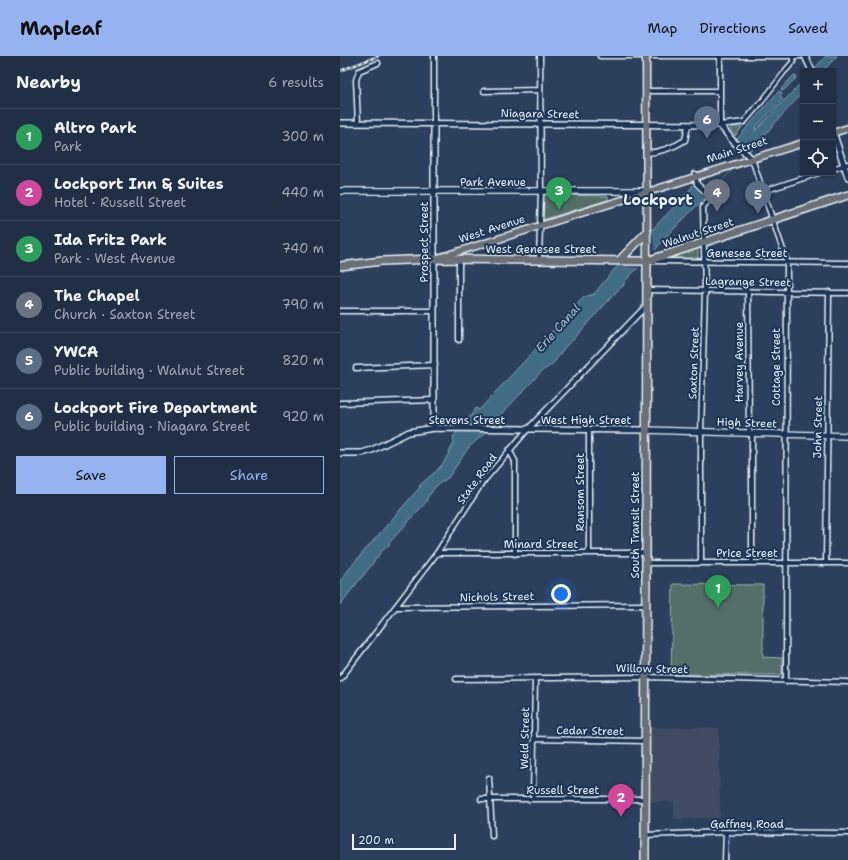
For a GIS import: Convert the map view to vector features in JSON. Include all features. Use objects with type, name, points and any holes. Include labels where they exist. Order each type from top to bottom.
[{"type":"highway","name":"Walnut Street","points":[[646,260],[704,243],[848,195]]},
{"type":"highway","points":[[618,260],[647,230]]},
{"type":"highway","name":"West Genesee Street","points":[[435,259],[539,261],[646,260]]},
{"type":"highway","name":"West Avenue","points":[[340,266],[382,261],[435,259]]},
{"type":"highway","name":"South Transit Street","points":[[645,860],[646,260]]},
{"type":"main road","name":"South Transit Street","points":[[646,56],[646,260]]},
{"type":"main road","points":[[836,128],[848,124]]},
{"type":"main road","points":[[836,132],[848,128]]},
{"type":"main road","name":"Main Street","points":[[646,191],[677,182],[800,139]]},
{"type":"main road","name":"Main Street","points":[[746,158],[800,144]]},
{"type":"main road","name":"Park Avenue","points":[[340,192],[646,191]]},
{"type":"main road","name":"West Avenue","points":[[435,259],[646,191]]},
{"type":"main road","name":"High Street","points":[[646,430],[848,436]]},
{"type":"street","name":"Prospect Street","points":[[434,56],[434,428]]},
{"type":"street","points":[[539,261],[541,191],[539,90],[540,56]]},
{"type":"street","points":[[600,56],[802,56]]},
{"type":"street","points":[[720,56],[720,125],[744,122],[793,61],[793,56]]},
{"type":"street","points":[[805,56],[811,68]]},
{"type":"street","points":[[358,123],[356,80],[359,72],[378,63]]},
{"type":"street","points":[[484,91],[539,90]]},
{"type":"street","points":[[646,91],[720,91]]},
{"type":"street","name":"Niagara Street","points":[[340,123],[645,126],[720,125]]},
{"type":"street","name":"Cottage Street","points":[[720,125],[746,158],[764,191],[787,262],[786,681]]},
{"type":"street","points":[[646,154],[655,153],[676,146],[685,140],[688,126]]},
{"type":"street","points":[[836,140],[846,164],[848,177]]},
{"type":"street","points":[[836,168],[846,164]]},
{"type":"street","name":"Saxton Street","points":[[697,175],[697,184],[711,198],[703,207],[705,290],[701,432],[701,562]]},
{"type":"street","points":[[764,191],[810,176]]},
{"type":"street","points":[[459,260],[459,340]]},
{"type":"street","name":"Genesee Street","points":[[646,260],[848,263]]},
{"type":"street","name":"Lagrange Street","points":[[647,290],[848,293]]},
{"type":"street","name":"Harvey Avenue","points":[[748,291],[752,562]]},
{"type":"street","name":"John Street","points":[[826,563],[829,292]]},
{"type":"street","name":"State Road","points":[[340,679],[437,553],[482,484],[509,450],[647,305]]},
{"type":"street","points":[[340,311],[434,311]]},
{"type":"street","points":[[356,368],[435,366]]},
{"type":"street","points":[[340,403],[434,400]]},
{"type":"street","name":"Stevens Street","points":[[340,453],[367,452],[409,432],[434,428],[527,430]]},
{"type":"street","name":"West High Street","points":[[527,430],[646,430]]},
{"type":"street","name":"Ransom Street","points":[[589,430],[589,553]]},
{"type":"street","points":[[509,450],[515,461],[515,554]]},
{"type":"street","name":"Minard Street","points":[[437,553],[646,553]]},
{"type":"street","name":"Price Street","points":[[646,563],[848,563]]},
{"type":"street","name":"Nichols Street","points":[[396,607],[646,605]]},
{"type":"street","name":"Willow Street","points":[[456,679],[646,677],[848,682]]},
{"type":"street","name":"Weld Street","points":[[533,799],[535,678]]},
{"type":"street","name":"Cedar Street","points":[[534,739],[646,741]]},
{"type":"street","points":[[489,778],[492,836]]},
{"type":"street","name":"Russell Street","points":[[481,799],[645,799]]},
{"type":"street","points":[[725,860],[726,832]]},
{"type":"street","name":"Gaffney Road","points":[[645,834],[726,832],[848,833]]},
{"type":"shaded area","points":[[651,727],[719,728],[720,818],[674,819],[674,802],[650,802]]},
{"type":"green space","points":[[732,127],[742,127],[735,136],[730,129]]},
{"type":"green space","points":[[542,195],[607,196],[609,198],[607,200],[542,220]]},
{"type":"green space","points":[[697,248],[698,258],[667,258]]},
{"type":"green space","points":[[673,584],[763,585],[763,657],[782,658],[782,675],[671,674]]},
{"type":"water","points":[[826,56],[837,56],[826,68],[815,68]]},
{"type":"water","points":[[794,75],[797,77],[783,91],[781,89]]},
{"type":"water","name":"Erie Canal","points":[[800,84],[800,95],[739,163],[662,241],[626,280],[623,286],[564,348],[556,361],[543,370],[497,419],[499,421],[469,447],[448,478],[437,485],[427,498],[427,501],[380,553],[340,605],[340,581],[421,486],[419,486],[443,464],[454,443],[453,437],[476,408],[479,410],[584,297],[594,294],[612,272],[687,193],[692,185],[737,139],[780,91],[782,93],[780,96],[783,99],[756,127],[755,131]]},
{"type":"pier","points":[[735,138],[749,151],[706,198],[691,184]]},
{"type":"pier","points":[[651,227],[655,251],[638,268],[616,265]]},
{"type":"railway","points":[[340,71],[378,56]]},
{"type":"place","name":"Lockport Fire Department","points":[[707,139]]},
{"type":"place","name":"Ida Fritz Park","points":[[559,210]]},
{"type":"place","name":"The Chapel","points":[[717,212]]},
{"type":"place","name":"YWCA","points":[[758,214]]},
{"type":"place","name":"Altro Park","points":[[718,608]]},
{"type":"place","name":"Lockport Inn & Suites","points":[[621,817]]},
{"type":"district","name":"Lockport","points":[[658,200]]}]
